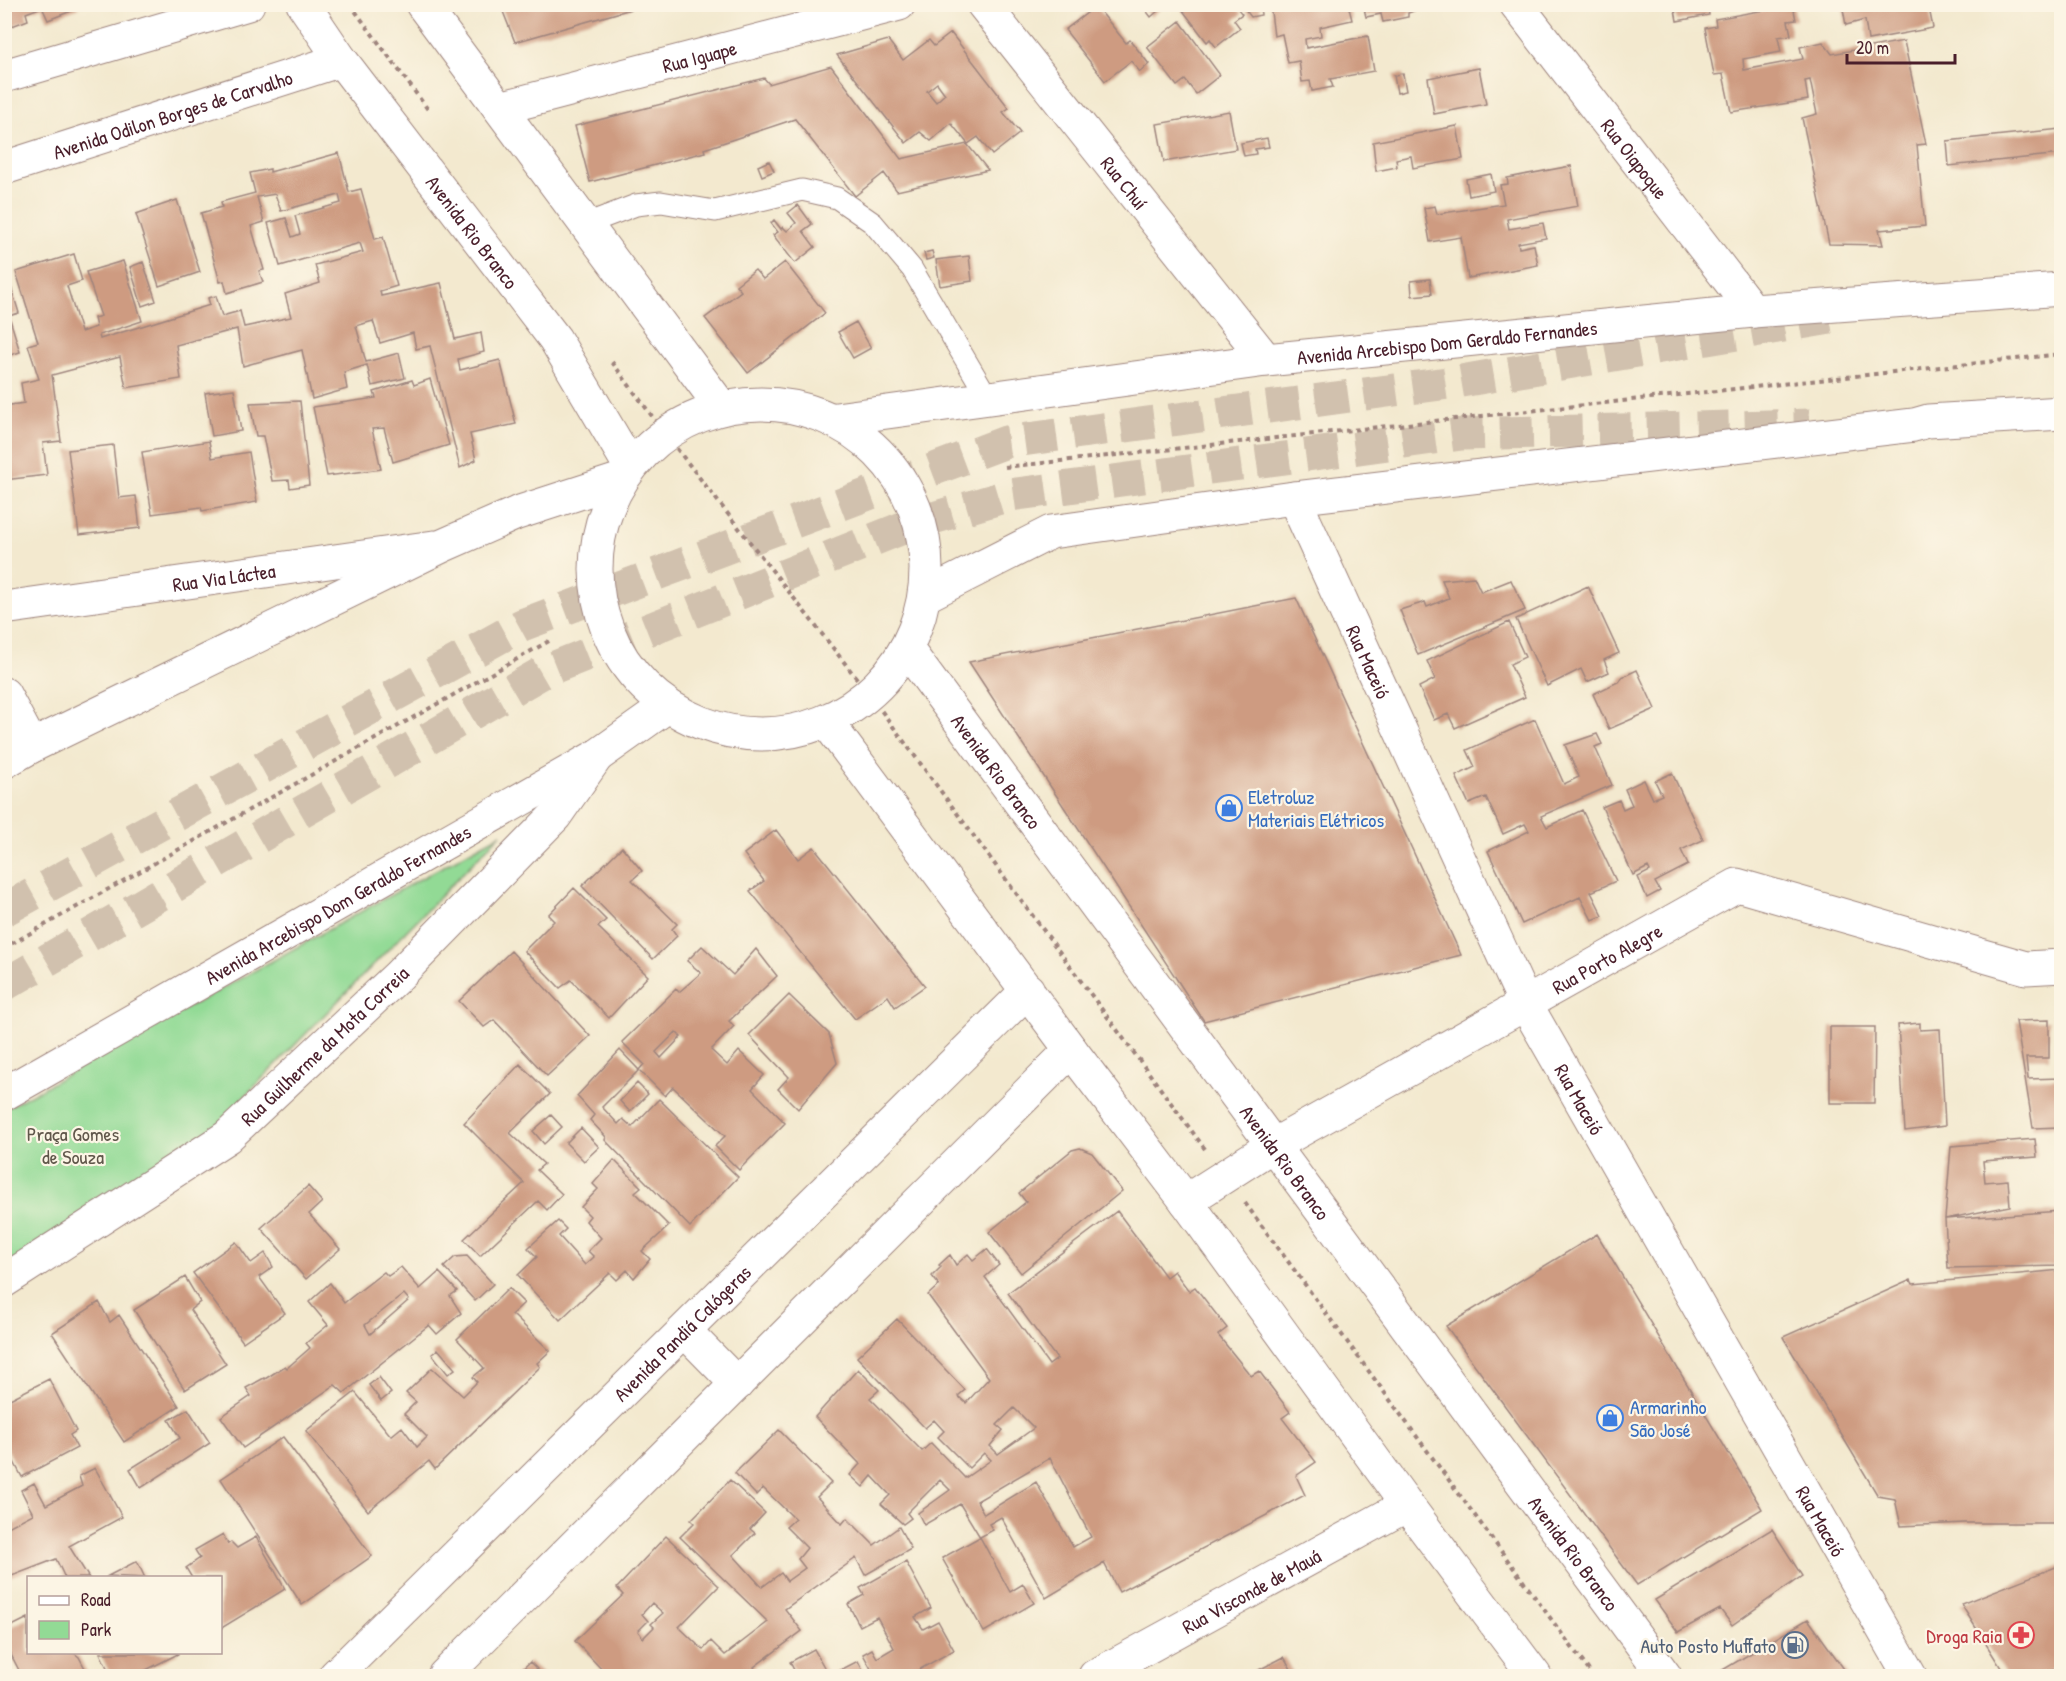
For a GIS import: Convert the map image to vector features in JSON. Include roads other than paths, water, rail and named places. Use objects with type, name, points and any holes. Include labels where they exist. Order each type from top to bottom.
[{"type":"main road","points":[[4,76],[248,4]]},
{"type":"main road","name":"Avenida Rio Branco","points":[[303,4],[341,60],[555,339],[626,473]]},
{"type":"main road","points":[[422,4],[722,408]]},
{"type":"main road","name":"Rua Iguape","points":[[500,108],[899,4]]},
{"type":"main road","name":"Rua Chuí","points":[[983,4],[1266,360]]},
{"type":"main road","name":"Rua Oiapoque","points":[[1516,4],[1753,311]]},
{"type":"main road","name":"Avenida Odilon Borges de Carvalho","points":[[4,168],[341,60]]},
{"type":"main road","name":"Avenida Arcebispo Dom Geraldo Fernandes","points":[[836,419],[1266,360],[1753,311],[2061,289]]},
{"type":"main road","points":[[776,404],[836,419],[874,447],[907,490],[925,541],[925,596],[906,648],[873,692],[827,722],[772,735],[717,730],[666,707],[626,669],[602,621],[594,567],[611,498],[626,473],[671,430],[722,408],[776,404]]},
{"type":"main road","points":[[925,596],[1051,532],[1294,498],[1914,425],[1928,421],[2061,413]]},
{"type":"main road","points":[[4,694],[18,754],[442,546],[517,513],[626,473]]},
{"type":"main road","name":"Rua Maceió","points":[[1294,498],[1525,1003],[1910,1677]]},
{"type":"main road","name":"Rua Via Láctea","points":[[4,608],[442,546]]},
{"type":"main road","name":"Avenida Rio Branco","points":[[906,648],[1665,1677]]},
{"type":"main road","name":"Avenida Arcebispo Dom Geraldo Fernandes","points":[[4,1094],[597,756],[666,707]]},
{"type":"main road","points":[[827,722],[1186,1201],[1535,1677]]},
{"type":"main road","name":"Rua Guilherme da Mota Correia","points":[[4,1281],[227,1137],[398,976],[555,816],[597,756]]},
{"type":"main road","name":"Rua Porto Alegre","points":[[1186,1201],[1272,1146],[1737,885],[2026,968],[2061,966]]},
{"type":"main road","name":"Avenida Pandiá Calógeras","points":[[315,1677],[344,1667],[1028,990]]},
{"type":"main road","points":[[444,1677],[1071,1050]]},
{"type":"main road","points":[[685,1331],[737,1384]]},
{"type":"main road","name":"Rua Visconde de Mauá","points":[[1095,1677],[1407,1504]]},
{"type":"lane","points":[[586,224],[636,205],[661,202],[715,211],[802,190],[837,198],[873,223],[912,269],[988,398]]},
{"type":"tunnel","points":[[4,910],[522,625],[1006,442],[1455,382],[1830,318]]},
{"type":"tunnel","points":[[4,985],[545,671],[910,525],[1010,495],[1462,434],[1810,425]]},
{"type":"place","name":"Eletroluz Materiais Elétricos","points":[[1229,808]]},
{"type":"place","name":"Armarinho São José","points":[[1610,1418]]},
{"type":"place","name":"Droga Raia","points":[[2021,1635]]},
{"type":"place","name":"Auto Posto Muffato","points":[[1795,1645]]},
{"type":"park label","name":"Praça Gomes de Souza","points":[[73,1144]]}]
